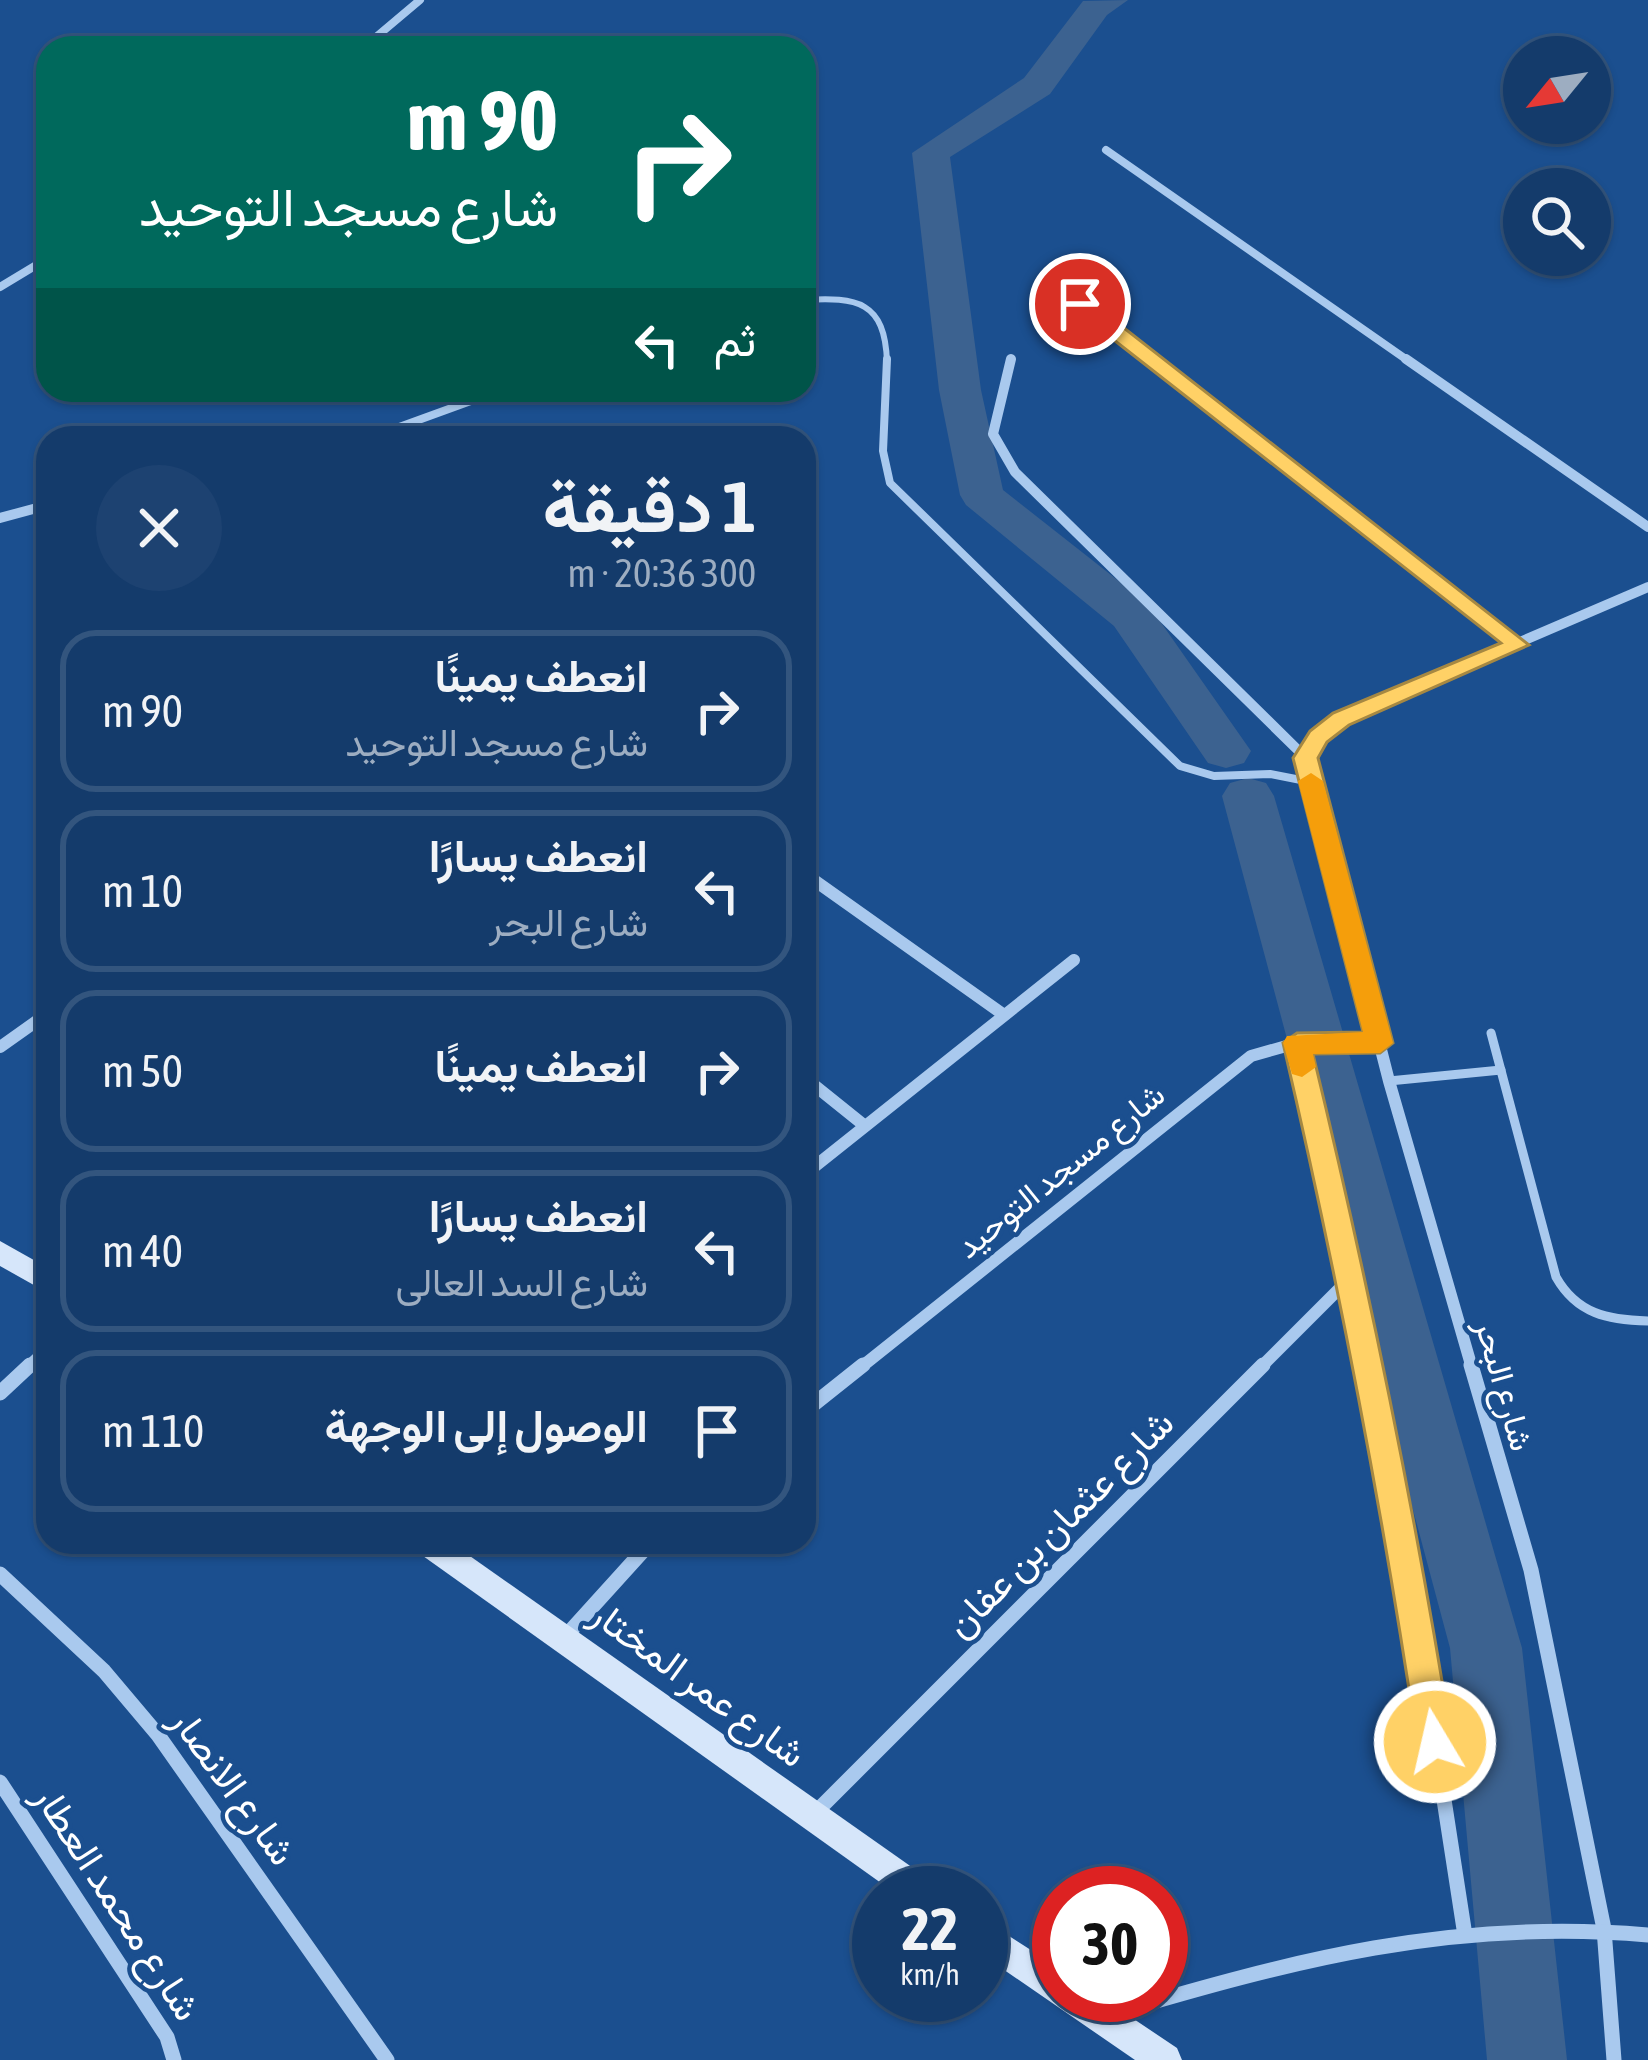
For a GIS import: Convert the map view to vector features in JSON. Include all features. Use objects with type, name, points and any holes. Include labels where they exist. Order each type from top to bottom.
[{"type":"street","points":[[377,36],[420,0]]},
{"type":"street","points":[[1106,150],[1648,527]]},
{"type":"street","points":[[0,287],[36,265]]},
{"type":"street","points":[[1044,275],[1518,645]]},
{"type":"street","points":[[1011,359],[992,434],[1016,472],[1306,758],[1318,737],[1341,719],[1648,586]]},
{"type":"street","points":[[0,518],[36,508]]},
{"type":"street","name":"شارع البحر","points":[[1306,758],[1389,1081],[1531,1570],[1604,1929],[1614,2060]]},
{"type":"street","points":[[816,882],[1004,1015]]},
{"type":"street","points":[[816,1165],[1074,960]]},
{"type":"street","points":[[0,1047],[36,1022]]},
{"type":"street","points":[[1297,1043],[1352,1276],[1406,1554],[1464,1929]]},
{"type":"street","name":"شارع مسجد التوحيد","points":[[816,1402],[1251,1056],[1297,1043],[1380,1043]]},
{"type":"street","points":[[816,1087],[865,1126]]},
{"type":"street","points":[[0,1252],[36,1274]]},
{"type":"street","name":"شارع عثمان بن عفان","points":[[812,1816],[1352,1276]]},
{"type":"street","points":[[0,1393],[36,1359]]},
{"type":"street","name":"شارع عمر المختار","points":[[444,1554],[883,1866]]},
{"type":"street","points":[[565,1637],[640,1554]]},
{"type":"street","name":"شارع الانصار","points":[[0,1574],[104,1671],[158,1735],[387,2060]]},
{"type":"street","name":"شارع محمد العطار","points":[[2,1789],[167,2037],[174,2060]]},
{"type":"street","points":[[1188,1992],[1310,1956],[1464,1929],[1604,1929],[1648,1935]]},
{"type":"street","points":[[1107,2022],[1165,2060]]},
{"type":"lane","points":[[816,299],[837,297],[870,309],[880,324],[886,344],[887,414],[882,448],[890,483],[1180,766],[1198,776],[1222,780],[1271,774],[1311,782]]},
{"type":"lane","points":[[402,426],[468,402]]},
{"type":"lane","points":[[1491,1033],[1556,1277],[1566,1298],[1589,1315],[1648,1321]]},
{"type":"lane","points":[[1389,1081],[1501,1070]]},
{"type":"waterway","points":[[1111,0],[1095,8],[1037,86],[931,153],[960,390],[982,495],[1131,615],[1226,751]]},
{"type":"waterway","points":[[1248,796],[1486,1648],[1527,2060]]},
{"type":"slow traffic","points":[[1302,1067],[1297,1043],[1380,1043],[1311,781]]},
{"type":"route","points":[[1080,304],[1518,645],[1341,719],[1318,737],[1306,758],[1380,1043],[1297,1043],[1352,1276],[1406,1554],[1435,1742]]}]
